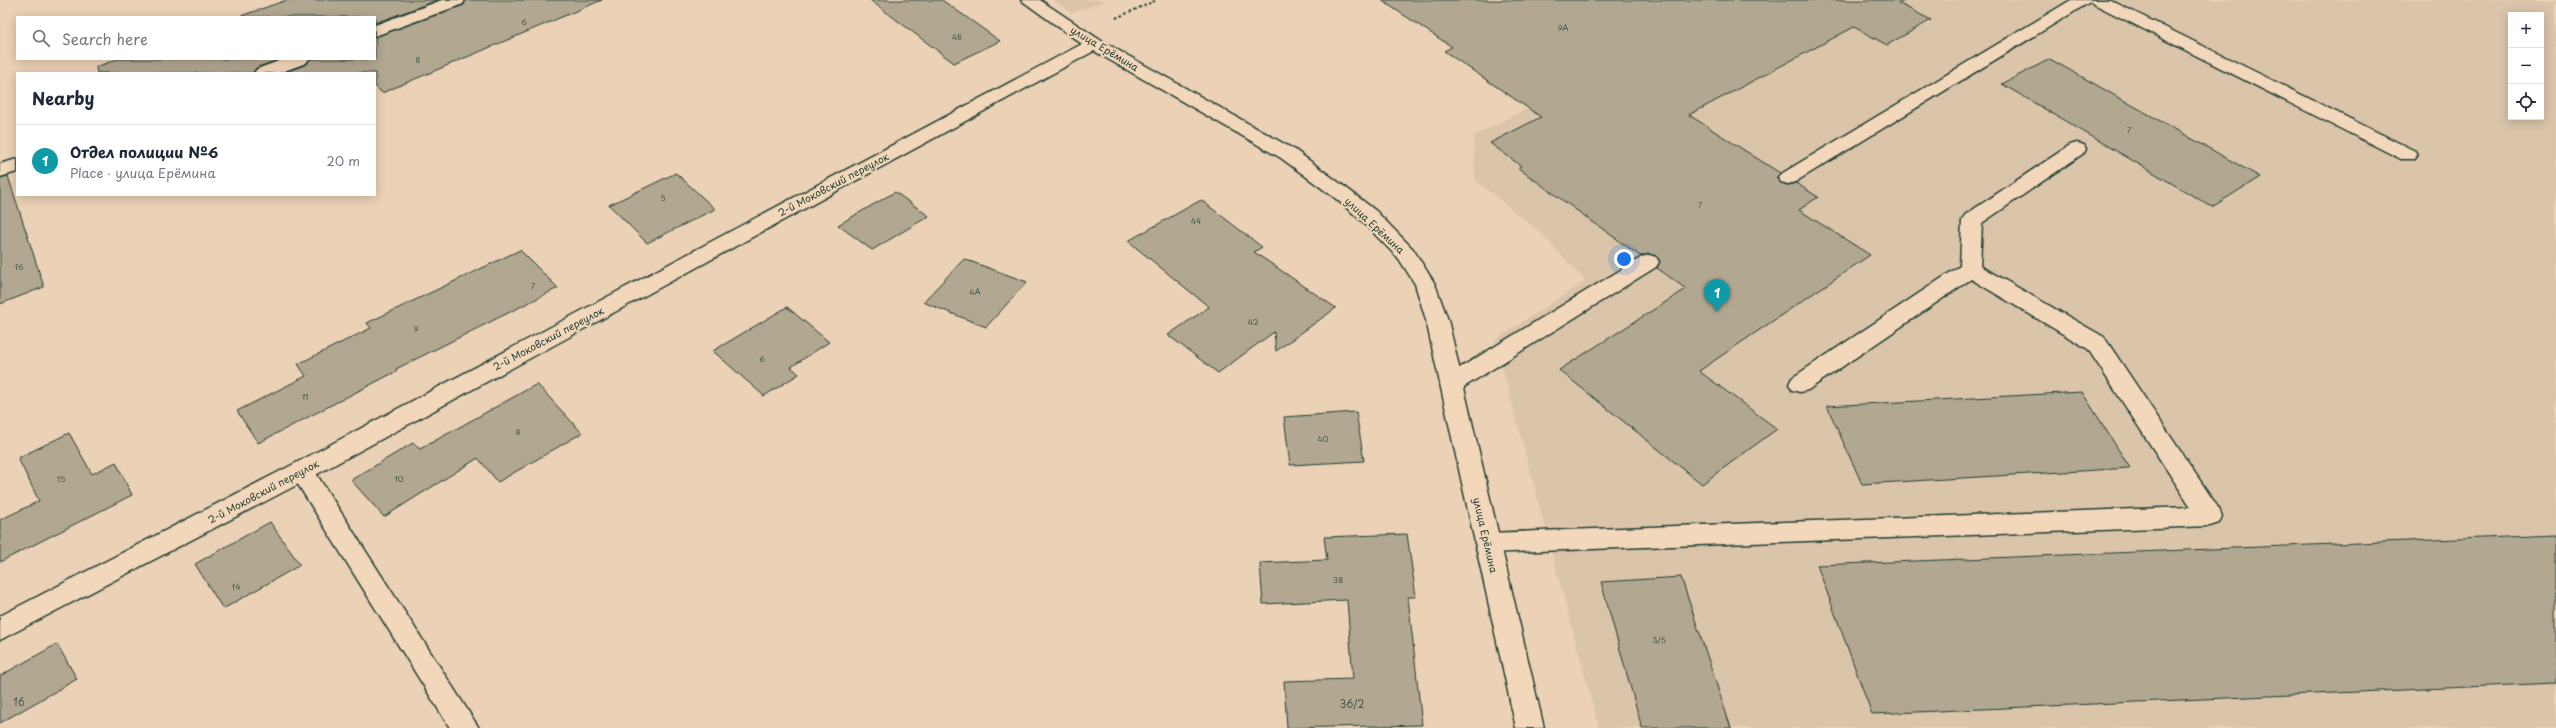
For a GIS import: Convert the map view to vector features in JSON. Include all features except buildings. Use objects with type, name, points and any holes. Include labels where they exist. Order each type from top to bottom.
[{"type":"street","points":[[376,31],[457,0]]},
{"type":"street","name":"улица Ерёмина","points":[[1029,0],[1094,44],[1288,154],[1369,216],[1406,254],[1425,284],[1437,320],[1530,728]]},
{"type":"street","points":[[1788,178],[2083,0]]},
{"type":"street","points":[[2097,0],[2408,155]]},
{"type":"street","name":"2-й Моковский переулок","points":[[0,628],[302,471],[1094,44]]},
{"type":"street","points":[[266,72],[297,60]]},
{"type":"street","points":[[1970,269],[1972,220],[2077,149]]},
{"type":"street","points":[[0,171],[16,165]]},
{"type":"street","points":[[1451,384],[1648,262]]},
{"type":"street","points":[[1800,384],[1970,269]]},
{"type":"street","points":[[1488,543],[2210,516],[2096,343],[1970,269]]},
{"type":"street","points":[[302,471],[465,728]]},
{"type":"shaded area","points":[[1053,0],[1107,0],[1072,13]]},
{"type":"shaded area","points":[[1730,0],[2556,0],[2556,728],[1599,728],[1495,340],[1585,281],[1539,231],[1475,180],[1474,136],[1733,2]]},
{"type":"place","name":"Отдел полиции №6","points":[[1717,312]]}]
